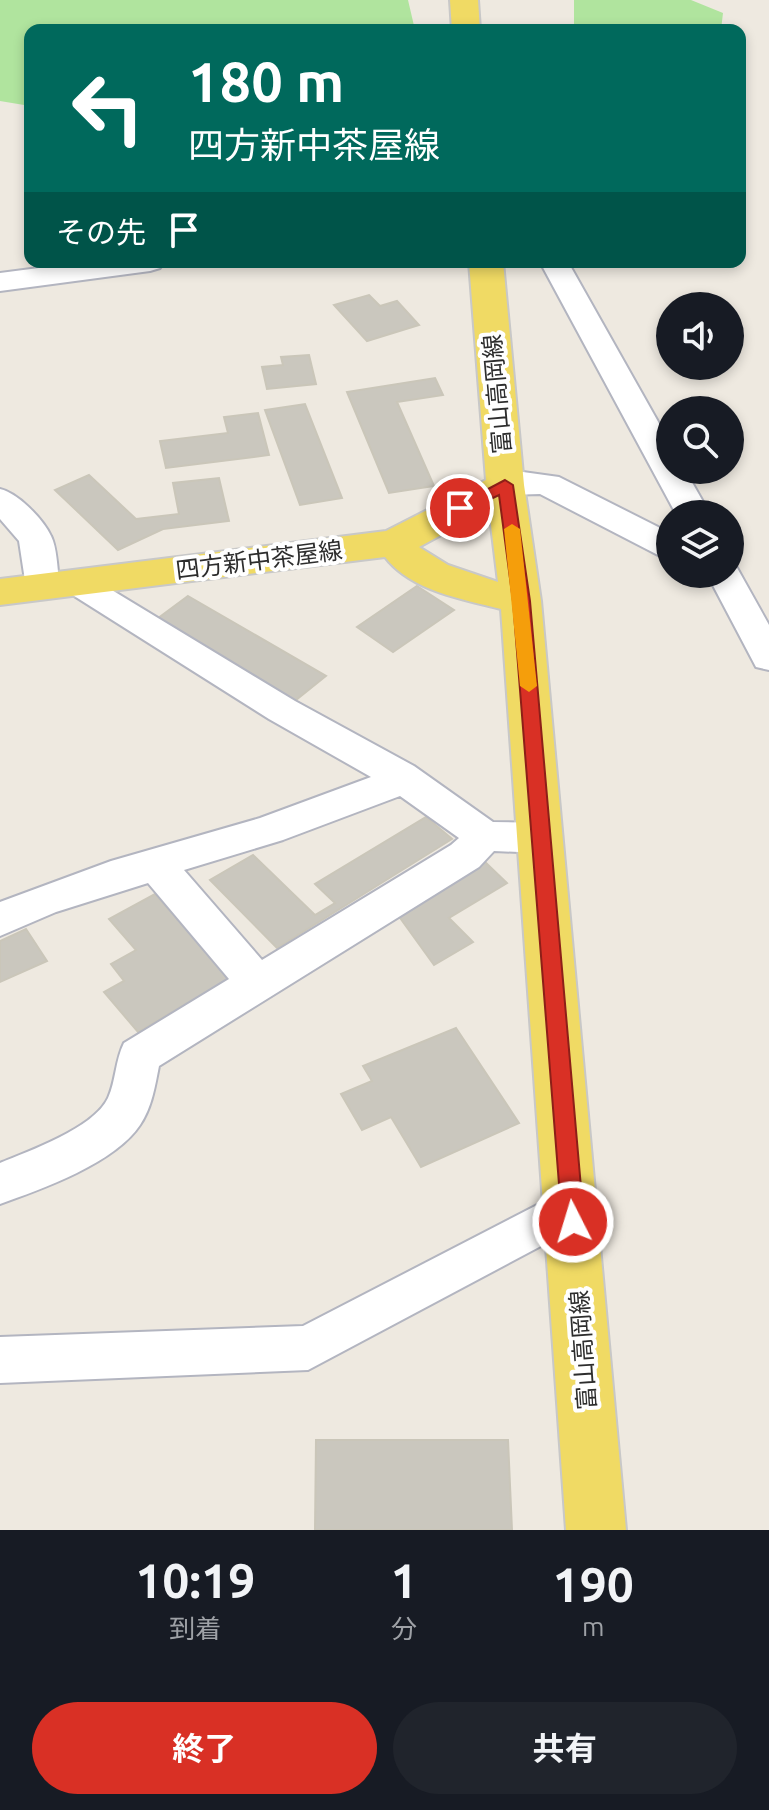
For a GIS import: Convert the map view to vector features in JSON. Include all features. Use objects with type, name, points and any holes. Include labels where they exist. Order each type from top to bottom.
[{"type":"main road","points":[[464,0],[466,24]]},
{"type":"main road","name":"富山高岡線","points":[[487,268],[505,485],[521,601],[596,1530]]},
{"type":"main road","name":"四方新中茶屋線","points":[[0,592],[395,543],[505,485]]},
{"type":"main road","points":[[395,543],[403,557],[416,567],[521,601]]},
{"type":"street","points":[[0,282],[105,268]]},
{"type":"street","points":[[557,268],[685,500]]},
{"type":"street","points":[[505,485],[536,481],[547,484],[656,540]]},
{"type":"street","points":[[0,499],[36,538],[59,585],[400,776],[485,836],[541,838]]},
{"type":"street","points":[[732,588],[769,658]]},
{"type":"street","points":[[0,920],[125,872],[157,866],[178,855],[269,830],[391,784],[400,776]]},
{"type":"street","points":[[0,1184],[98,1137],[126,1109],[139,1056],[465,856],[485,836]]},
{"type":"street","points":[[157,866],[258,984]]},
{"type":"street","points":[[0,1360],[308,1348],[572,1207]]},
{"type":"green space","points":[[0,0],[408,0],[414,24],[24,24],[24,105],[0,101]]},
{"type":"green space","points":[[574,0],[691,0],[723,13],[722,24],[574,24]]},
{"type":"building","points":[[369,295],[380,306],[397,301],[419,325],[367,341],[334,305]]},
{"type":"building","points":[[309,355],[316,384],[267,389],[262,367],[283,365],[281,357]]},
{"type":"building","points":[[435,378],[443,395],[397,402],[434,486],[389,493],[347,392]]},
{"type":"building","points":[[305,404],[342,498],[300,505],[265,410]]},
{"type":"building","points":[[258,413],[269,455],[166,468],[160,441],[228,433],[224,417]]},
{"type":"building","points":[[89,475],[136,519],[179,514],[173,483],[219,478],[229,521],[163,529],[118,550],[55,490]]},
{"type":"building","points":[[417,586],[454,610],[393,652],[357,627]]},
{"type":"building","points":[[188,596],[326,676],[291,704],[153,622]]},
{"type":"building","points":[[426,817],[452,839],[277,948],[210,880],[253,855],[315,915],[335,903],[315,884]]},
{"type":"building","points":[[484,861],[507,883],[449,918],[473,942],[434,965],[398,915]]},
{"type":"building","points":[[155,894],[230,978],[138,1032],[104,992],[124,981],[111,964],[136,950],[109,919]]},
{"type":"building","points":[[26,929],[47,961],[0,982],[0,941]]},
{"type":"building","points":[[456,1028],[519,1123],[421,1167],[391,1117],[362,1130],[341,1094],[372,1081],[363,1066]]},
{"type":"building","points":[[316,1440],[508,1440],[512,1530],[315,1530]]},
{"type":"slow traffic","points":[[512,529],[529,686]]},
{"type":"route","points":[[460,508],[505,485],[521,601],[573,1222]]}]
